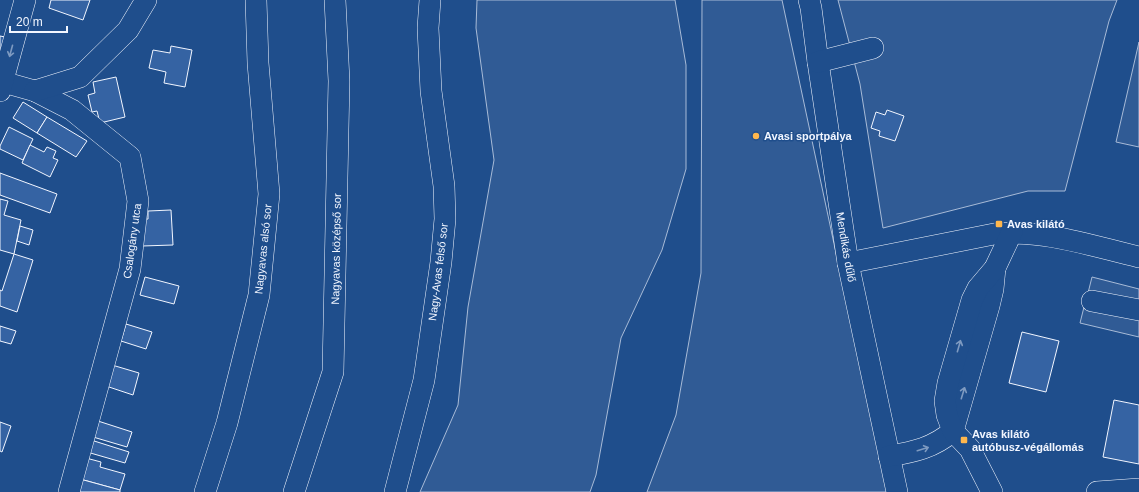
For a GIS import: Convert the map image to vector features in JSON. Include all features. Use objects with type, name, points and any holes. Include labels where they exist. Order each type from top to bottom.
[{"type":"street","points":[[1,86],[26,0]]},
{"type":"street","points":[[35,91],[80,77],[128,30],[146,0]]},
{"type":"street","name":"Nagyavas alsó sor","points":[[205,492],[227,423],[259,295],[269,194],[258,63],[256,0]]},
{"type":"street","name":"Nagyavas középső sor","points":[[294,492],[333,372],[340,81],[335,0]]},
{"type":"street","name":"Nagy-Avas felső sor","points":[[395,492],[424,380],[441,262],[444,226],[444,186],[430,75],[428,28],[430,0]]},
{"type":"street","name":"Mendikás dűlő","points":[[809,0],[848,263],[897,492]]},
{"type":"street","points":[[818,62],[873,48]]},
{"type":"street","name":"Csalogány utca","points":[[1,86],[35,91],[72,110],[130,157],[138,201],[130,269],[69,492]]},
{"type":"street","points":[[992,492],[970,449],[953,431],[947,415],[945,401],[948,383],[972,300],[978,288],[995,268],[1012,232]]},
{"type":"street","points":[[848,263],[994,234],[1012,232],[1042,235],[1139,257]]},
{"type":"street","points":[[1092,301],[1139,310]]},
{"type":"street","points":[[889,456],[932,446],[943,440],[953,431]]},
{"type":"street","points":[[1098,492],[1139,488]]},
{"type":"shaded area","points":[[477,0],[675,0],[686,65],[686,169],[662,250],[621,338],[596,475],[590,492],[420,492],[458,405],[468,307],[494,160],[476,28]]},
{"type":"shaded area","name":"Avasi sportpálya","points":[[702,0],[782,0],[887,492],[647,492],[676,415],[701,273]]},
{"type":"shaded area","points":[[838,0],[1117,0],[1109,21],[1065,191],[1028,191],[883,228],[860,84]]},
{"type":"shaded area","points":[[1139,42],[1139,147],[1116,142]]},
{"type":"shaded area","points":[[1092,277],[1139,289],[1139,305],[1088,293]]},
{"type":"shaded area","points":[[1084,307],[1139,320],[1139,337],[1080,323]]},
{"type":"building","points":[[51,0],[90,0],[83,20],[49,8]]},
{"type":"building","points":[[0,36],[5,37],[0,54]]},
{"type":"building","points":[[171,46],[192,50],[185,87],[164,83],[166,72],[149,68],[153,50],[170,53]]},
{"type":"building","points":[[116,77],[125,117],[100,123],[97,111],[92,112],[88,95],[95,93],[93,82]]},
{"type":"building","points":[[23,102],[47,117],[37,133],[13,118]]},
{"type":"building","points":[[887,110],[904,116],[895,141],[879,136],[880,131],[871,128],[876,112],[885,115]]},
{"type":"building","points":[[47,117],[87,141],[76,157],[37,133]]},
{"type":"building","points":[[9,127],[33,139],[23,160],[0,149]]},
{"type":"building","points":[[30,145],[44,152],[47,147],[56,151],[53,158],[58,160],[50,177],[22,163]]},
{"type":"building","points":[[0,173],[57,194],[50,213],[0,195]]},
{"type":"building","points":[[0,199],[8,201],[4,215],[21,220],[14,254],[0,250]]},
{"type":"building","points":[[171,210],[173,245],[142,246],[141,220],[148,219],[148,211]]},
{"type":"building","points":[[20,226],[33,230],[29,245],[17,241]]},
{"type":"building","points":[[14,254],[33,260],[17,312],[0,306],[0,290],[2,291]]},
{"type":"building","points":[[145,277],[179,286],[174,304],[140,295]]},
{"type":"building","points":[[126,324],[152,332],[146,349],[121,341]]},
{"type":"building","points":[[0,326],[16,331],[11,344],[0,341]]},
{"type":"building","points":[[1022,332],[1059,341],[1046,392],[1009,383]]},
{"type":"building","points":[[112,365],[139,373],[133,395],[106,386]]},
{"type":"building","points":[[1114,400],[1139,405],[1139,464],[1103,457]]},
{"type":"building","points":[[98,421],[132,432],[127,447],[93,437]]},
{"type":"building","points":[[0,422],[11,426],[2,452],[0,451]]},
{"type":"building","points":[[91,440],[129,452],[125,463],[87,452]]},
{"type":"building","points":[[86,458],[101,462],[100,467],[125,474],[120,490],[80,479]]},
{"type":"building","points":[[80,479],[120,490],[120,492],[77,492]]},
{"type":"place","name":"Avasi sportpálya","points":[[756,136]]},
{"type":"place","name":"Avas kilátó","points":[[999,224]]},
{"type":"place","name":"Avas kilátó autóbusz-végállomás","points":[[964,440]]}]
